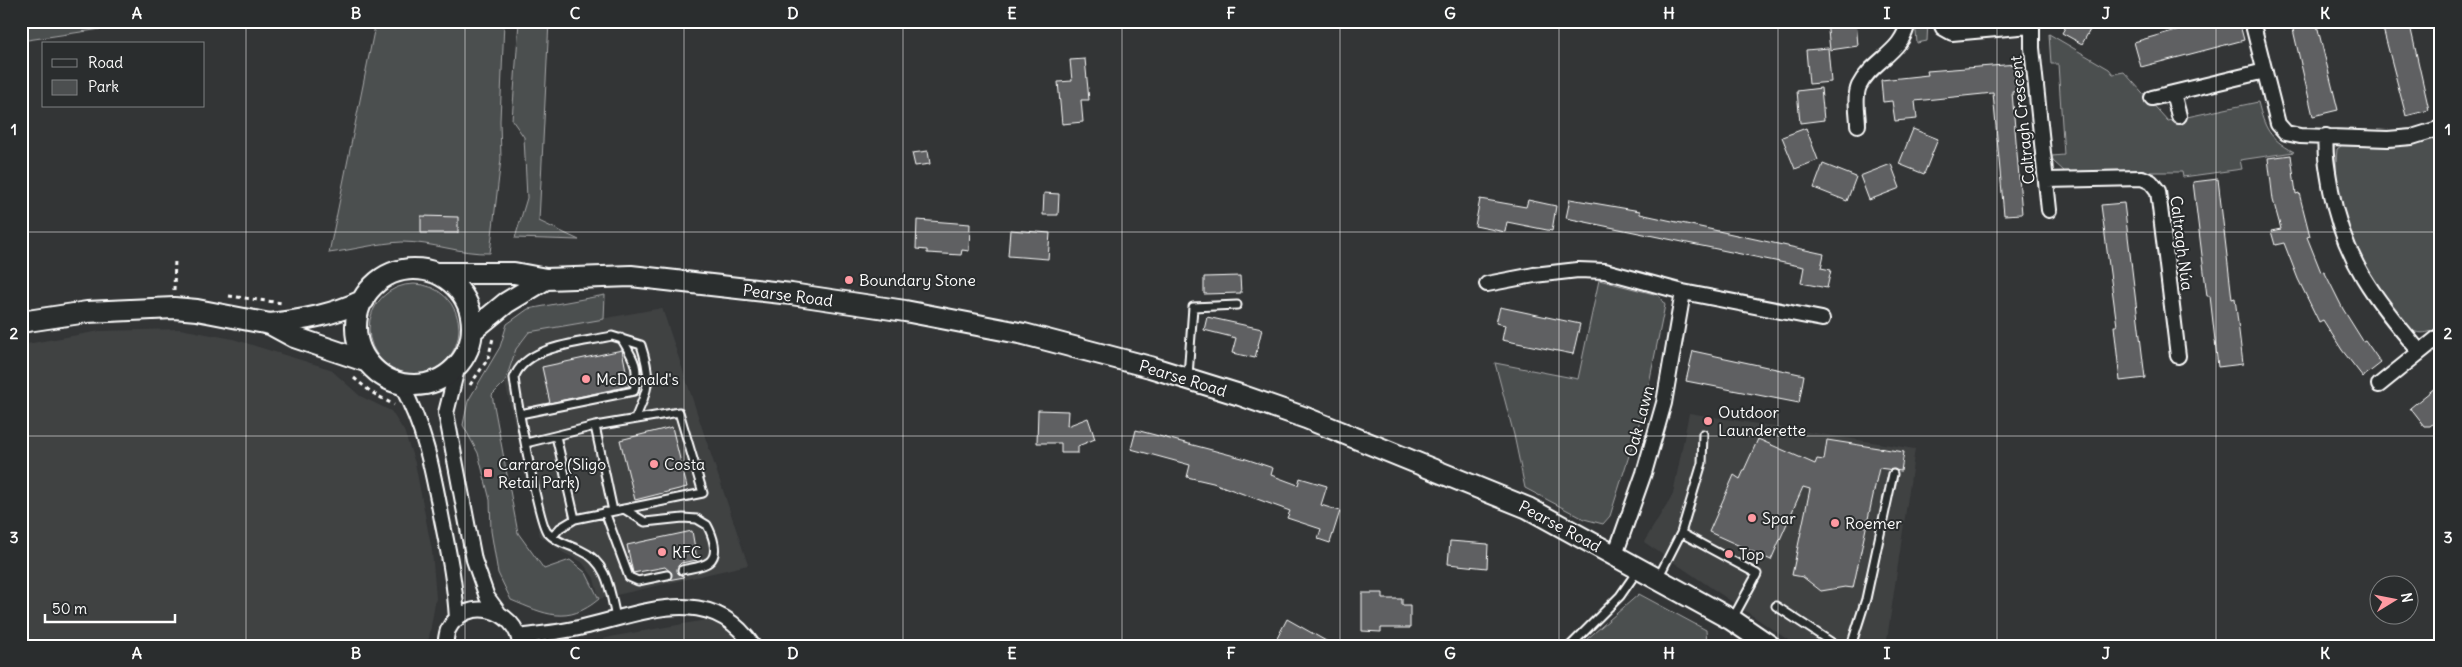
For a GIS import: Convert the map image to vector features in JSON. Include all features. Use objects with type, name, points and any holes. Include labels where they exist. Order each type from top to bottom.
[{"type":"main road","points":[[421,268],[438,273],[464,299],[471,318],[472,331],[468,349],[458,365],[442,378],[422,385],[401,384],[383,376],[368,362],[358,336],[358,322],[364,300],[376,283],[400,270],[421,268]]},
{"type":"main road","name":"Pearse Road","points":[[438,273],[514,273],[546,280],[631,276],[791,294],[906,312],[1024,334],[1188,379],[1306,418],[1483,488],[1528,508],[1732,620],[1770,646]]},
{"type":"main road","name":"Pearse Road","points":[[472,331],[506,303],[546,280]]},
{"type":"main road","points":[[270,324],[316,318],[340,311],[364,300]]},
{"type":"main road","points":[[21,322],[87,312],[174,308],[197,310],[270,324],[294,337],[368,362]]},
{"type":"street","points":[[1858,125],[1859,87],[1868,74],[1902,41],[1907,32],[1908,21]]},
{"type":"street","name":"Caltragh Crescent","points":[[1940,21],[1943,28],[1952,32],[2031,24],[2049,210]]},
{"type":"street","points":[[2252,21],[2278,124],[2286,133],[2300,136],[2388,139],[2412,137],[2441,128]]},
{"type":"street","points":[[2152,98],[2265,71]]},
{"type":"street","points":[[2174,93],[2179,116]]},
{"type":"street","points":[[2326,136],[2332,197],[2348,252],[2373,294],[2420,352]]},
{"type":"street","name":"Caltragh Núa","points":[[2046,180],[2142,178],[2152,182],[2158,191],[2178,356]]},
{"type":"street","points":[[1487,284],[1534,275],[1578,270],[1605,271],[1684,292],[1822,319]]},
{"type":"street","name":"Oak Lawn","points":[[1615,555],[1644,473],[1664,403],[1684,292]]},
{"type":"street","points":[[2379,385],[2441,335]]},
{"type":"street","points":[[458,365],[446,412],[474,560],[487,597],[498,612],[507,618],[519,642],[672,606],[697,607],[719,613],[738,626],[754,646]]},
{"type":"street","points":[[401,384],[417,415],[430,454],[455,582],[457,619]]},
{"type":"street","points":[[445,646],[448,631],[457,619],[469,611],[484,609],[498,612]]},
{"type":"lane","points":[[1188,379],[1193,307],[1237,305]]},
{"type":"lane","points":[[616,618],[604,572],[596,559],[562,543],[546,531],[542,520],[514,378],[524,360],[537,353],[612,336],[621,338],[641,345],[648,367],[648,391],[635,420]]},
{"type":"lane","points":[[520,414],[634,390],[638,375],[634,359],[621,338]]},
{"type":"lane","points":[[526,443],[595,426],[679,412],[703,492],[575,519],[560,528],[553,536]]},
{"type":"lane","points":[[595,426],[614,511]]},
{"type":"lane","points":[[1658,578],[1681,533],[1702,463],[1703,434]]},
{"type":"lane","points":[[556,436],[575,519]]},
{"type":"lane","points":[[1851,646],[1866,599],[1893,474]]},
{"type":"lane","points":[[624,509],[645,522],[683,518],[697,519],[707,525],[715,548],[712,559],[709,563],[682,570]]},
{"type":"lane","points":[[606,512],[629,577],[638,581],[667,575]]},
{"type":"lane","points":[[1681,533],[1757,574],[1732,620]]},
{"type":"lane","points":[[1570,646],[1620,596],[1640,568]]},
{"type":"lane","points":[[1776,606],[1837,646]]},
{"type":"path","points":[[174,308],[175,259]]},
{"type":"path","points":[[226,295],[289,304]]},
{"type":"path","points":[[467,390],[488,359],[496,333]]},
{"type":"path","points":[[352,376],[371,392],[399,408]]},
{"type":"shaded area","points":[[662,308],[748,565],[599,599],[594,578],[582,562],[564,553],[540,536],[505,382],[516,349],[529,332]]},
{"type":"shaded area","points":[[180,329],[233,339],[330,369],[360,396],[391,411],[404,431],[415,463],[432,551],[436,598],[428,643],[430,646],[21,646],[21,345],[100,331]]},
{"type":"shaded area","points":[[1689,413],[1915,449],[1886,646],[1797,646],[1644,542],[1673,494]]},
{"type":"shaded area","points":[[706,620],[730,630],[747,646],[577,646],[615,636]]},
{"type":"green space","points":[[21,21],[154,21],[21,41]]},
{"type":"green space","points":[[376,21],[504,21],[500,121],[501,159],[490,253],[468,252],[402,242],[329,253]]},
{"type":"green space","points":[[519,21],[549,21],[539,221],[579,240],[515,238],[527,198],[524,137],[512,120]]},
{"type":"green space","points":[[1915,21],[1928,21],[1927,41],[1917,43]]},
{"type":"green space","points":[[1950,21],[2006,21],[1961,25]]},
{"type":"green space","points":[[2049,34],[2109,69],[2113,74],[2124,72],[2168,121],[2258,102],[2269,132],[2279,142],[2294,152],[2240,160],[2242,169],[2183,177],[2182,172],[2065,172],[2053,161],[2052,156],[2064,155],[2058,64],[2051,64]]},
{"type":"green space","points":[[2441,136],[2441,325],[2429,332],[2420,333],[2406,327],[2400,321],[2375,283],[2361,257],[2349,229],[2339,193],[2336,174],[2337,149],[2345,143],[2391,147]]},
{"type":"green space","points":[[1599,280],[1658,295],[1665,305],[1644,408],[1610,516],[1603,524],[1584,519],[1525,488],[1514,435],[1495,363],[1578,379]]},
{"type":"green space","points":[[414,284],[431,287],[446,297],[456,312],[459,329],[456,346],[446,361],[431,371],[414,374],[397,371],[382,361],[372,346],[369,329],[372,312],[382,297],[397,287]]},
{"type":"green space","points":[[605,295],[604,319],[529,332],[516,349],[505,382],[492,395],[518,533],[544,569],[570,560],[586,573],[599,599],[577,613],[556,615],[535,610],[511,600],[498,573],[491,531],[490,500],[478,453],[463,425],[468,401],[500,347],[507,324],[528,309]]},
{"type":"green space","points":[[1639,594],[1706,630],[1707,646],[1579,646]]},
{"type":"building","points":[[1827,21],[1856,21],[1858,46],[1830,50]]},
{"type":"building","points":[[2069,21],[2095,21],[2082,44],[2062,33]]},
{"type":"building","points":[[2208,21],[2239,21],[2244,40],[2141,67],[2134,42]]},
{"type":"building","points":[[2291,21],[2316,21],[2338,110],[2313,116]]},
{"type":"building","points":[[2381,21],[2409,21],[2429,110],[2406,116]]},
{"type":"building","points":[[1828,48],[1831,82],[1809,84],[1806,50]]},
{"type":"building","points":[[1085,59],[1089,100],[1081,100],[1083,122],[1062,124],[1058,82],[1072,81],[1070,60]]},
{"type":"building","points":[[2017,64],[2020,91],[2012,92],[2022,214],[2004,215],[1993,93],[1915,101],[1917,119],[1895,121],[1892,101],[1883,102],[1881,80],[1928,75],[1927,71]]},
{"type":"building","points":[[1821,88],[1824,120],[1800,123],[1797,91]]},
{"type":"building","points":[[1806,128],[1818,160],[1795,169],[1782,137]]},
{"type":"building","points":[[1913,129],[1938,139],[1924,174],[1899,164]]},
{"type":"building","points":[[928,151],[930,164],[915,166],[912,153]]},
{"type":"building","points":[[2291,155],[2296,194],[2299,193],[2310,236],[2307,237],[2321,272],[2324,271],[2343,309],[2363,341],[2365,340],[2381,363],[2363,377],[2342,350],[2323,320],[2319,322],[2298,279],[2284,243],[2275,245],[2271,231],[2281,229],[2273,200],[2268,158]]},
{"type":"building","points":[[1823,164],[1856,177],[1847,201],[1814,188]]},
{"type":"building","points":[[1891,164],[1900,188],[1869,200],[1860,176]]},
{"type":"building","points":[[2218,179],[2232,299],[2235,298],[2243,364],[2218,367],[2210,296],[2207,296],[2193,182]]},
{"type":"building","points":[[1044,193],[1059,194],[1058,215],[1043,215]]},
{"type":"building","points":[[1480,199],[1526,207],[1528,200],[1556,206],[1552,231],[1507,222],[1505,232],[1475,226]]},
{"type":"building","points":[[1570,199],[1640,211],[1640,214],[1824,254],[1821,268],[1831,270],[1827,288],[1801,283],[1804,267],[1566,218]]},
{"type":"building","points":[[2124,203],[2145,378],[2120,381],[2114,326],[2117,326],[2101,205]]},
{"type":"building","points":[[421,216],[458,217],[458,233],[421,233]]},
{"type":"building","points":[[917,220],[970,224],[969,251],[962,250],[961,255],[927,253],[927,250],[916,249]]},
{"type":"building","points":[[1010,230],[1050,233],[1048,259],[1008,256]]},
{"type":"building","points":[[1240,276],[1241,293],[1204,294],[1204,277]]},
{"type":"building","points":[[1500,307],[1580,324],[1573,354],[1502,340],[1505,325],[1496,323]]},
{"type":"building","points":[[1207,317],[1262,329],[1255,358],[1232,353],[1236,338],[1204,330]]},
{"type":"building","name":"McDonald's","points":[[622,350],[629,386],[550,403],[542,367]]},
{"type":"building","points":[[1693,351],[1804,375],[1799,403],[1686,381]]},
{"type":"building","points":[[2441,383],[2441,417],[2430,426],[2424,426],[2410,408]]},
{"type":"building","points":[[1038,410],[1068,411],[1067,426],[1088,418],[1095,439],[1078,446],[1078,453],[1061,453],[1061,443],[1037,443]]},
{"type":"building","name":"Costa","points":[[672,427],[687,487],[635,500],[620,440]]},
{"type":"building","points":[[1136,430],[1273,468],[1271,475],[1298,485],[1300,478],[1327,486],[1321,505],[1340,511],[1330,543],[1318,539],[1321,529],[1287,518],[1290,511],[1213,483],[1187,477],[1190,465],[1131,449]]},
{"type":"building","points":[[1758,439],[1815,464],[1817,459],[1824,460],[1827,440],[1904,452],[1901,471],[1879,468],[1853,588],[1845,587],[1821,591],[1803,577],[1792,575],[1810,489],[1803,487],[1771,560],[1709,532],[1734,475],[1740,479]]},
{"type":"building","name":"KFC","points":[[692,531],[697,560],[681,563],[678,566],[678,573],[684,577],[668,580],[672,573],[665,567],[633,573],[627,545]]},
{"type":"building","points":[[1450,541],[1488,544],[1487,568],[1448,564]]},
{"type":"building","points":[[1362,593],[1383,593],[1383,599],[1402,599],[1402,605],[1410,605],[1410,628],[1381,628],[1381,632],[1362,631]]},
{"type":"building","points":[[1287,619],[1335,646],[1273,646]]},
{"type":"place","name":"Boundary Stone","points":[[849,280]]},
{"type":"place","name":"McDonald's","points":[[586,379]]},
{"type":"place","name":"Outdoor Launderette","points":[[1708,421]]},
{"type":"place","name":"Costa","points":[[654,464]]},
{"type":"place","name":"Carraroe (Sligo Retail Park)","points":[[488,473]]},
{"type":"place","name":"Spar","points":[[1752,518]]},
{"type":"place","name":"Roemer","points":[[1835,523]]},
{"type":"place","name":"KFC","points":[[662,552]]},
{"type":"place","name":"Top","points":[[1729,554]]}]
